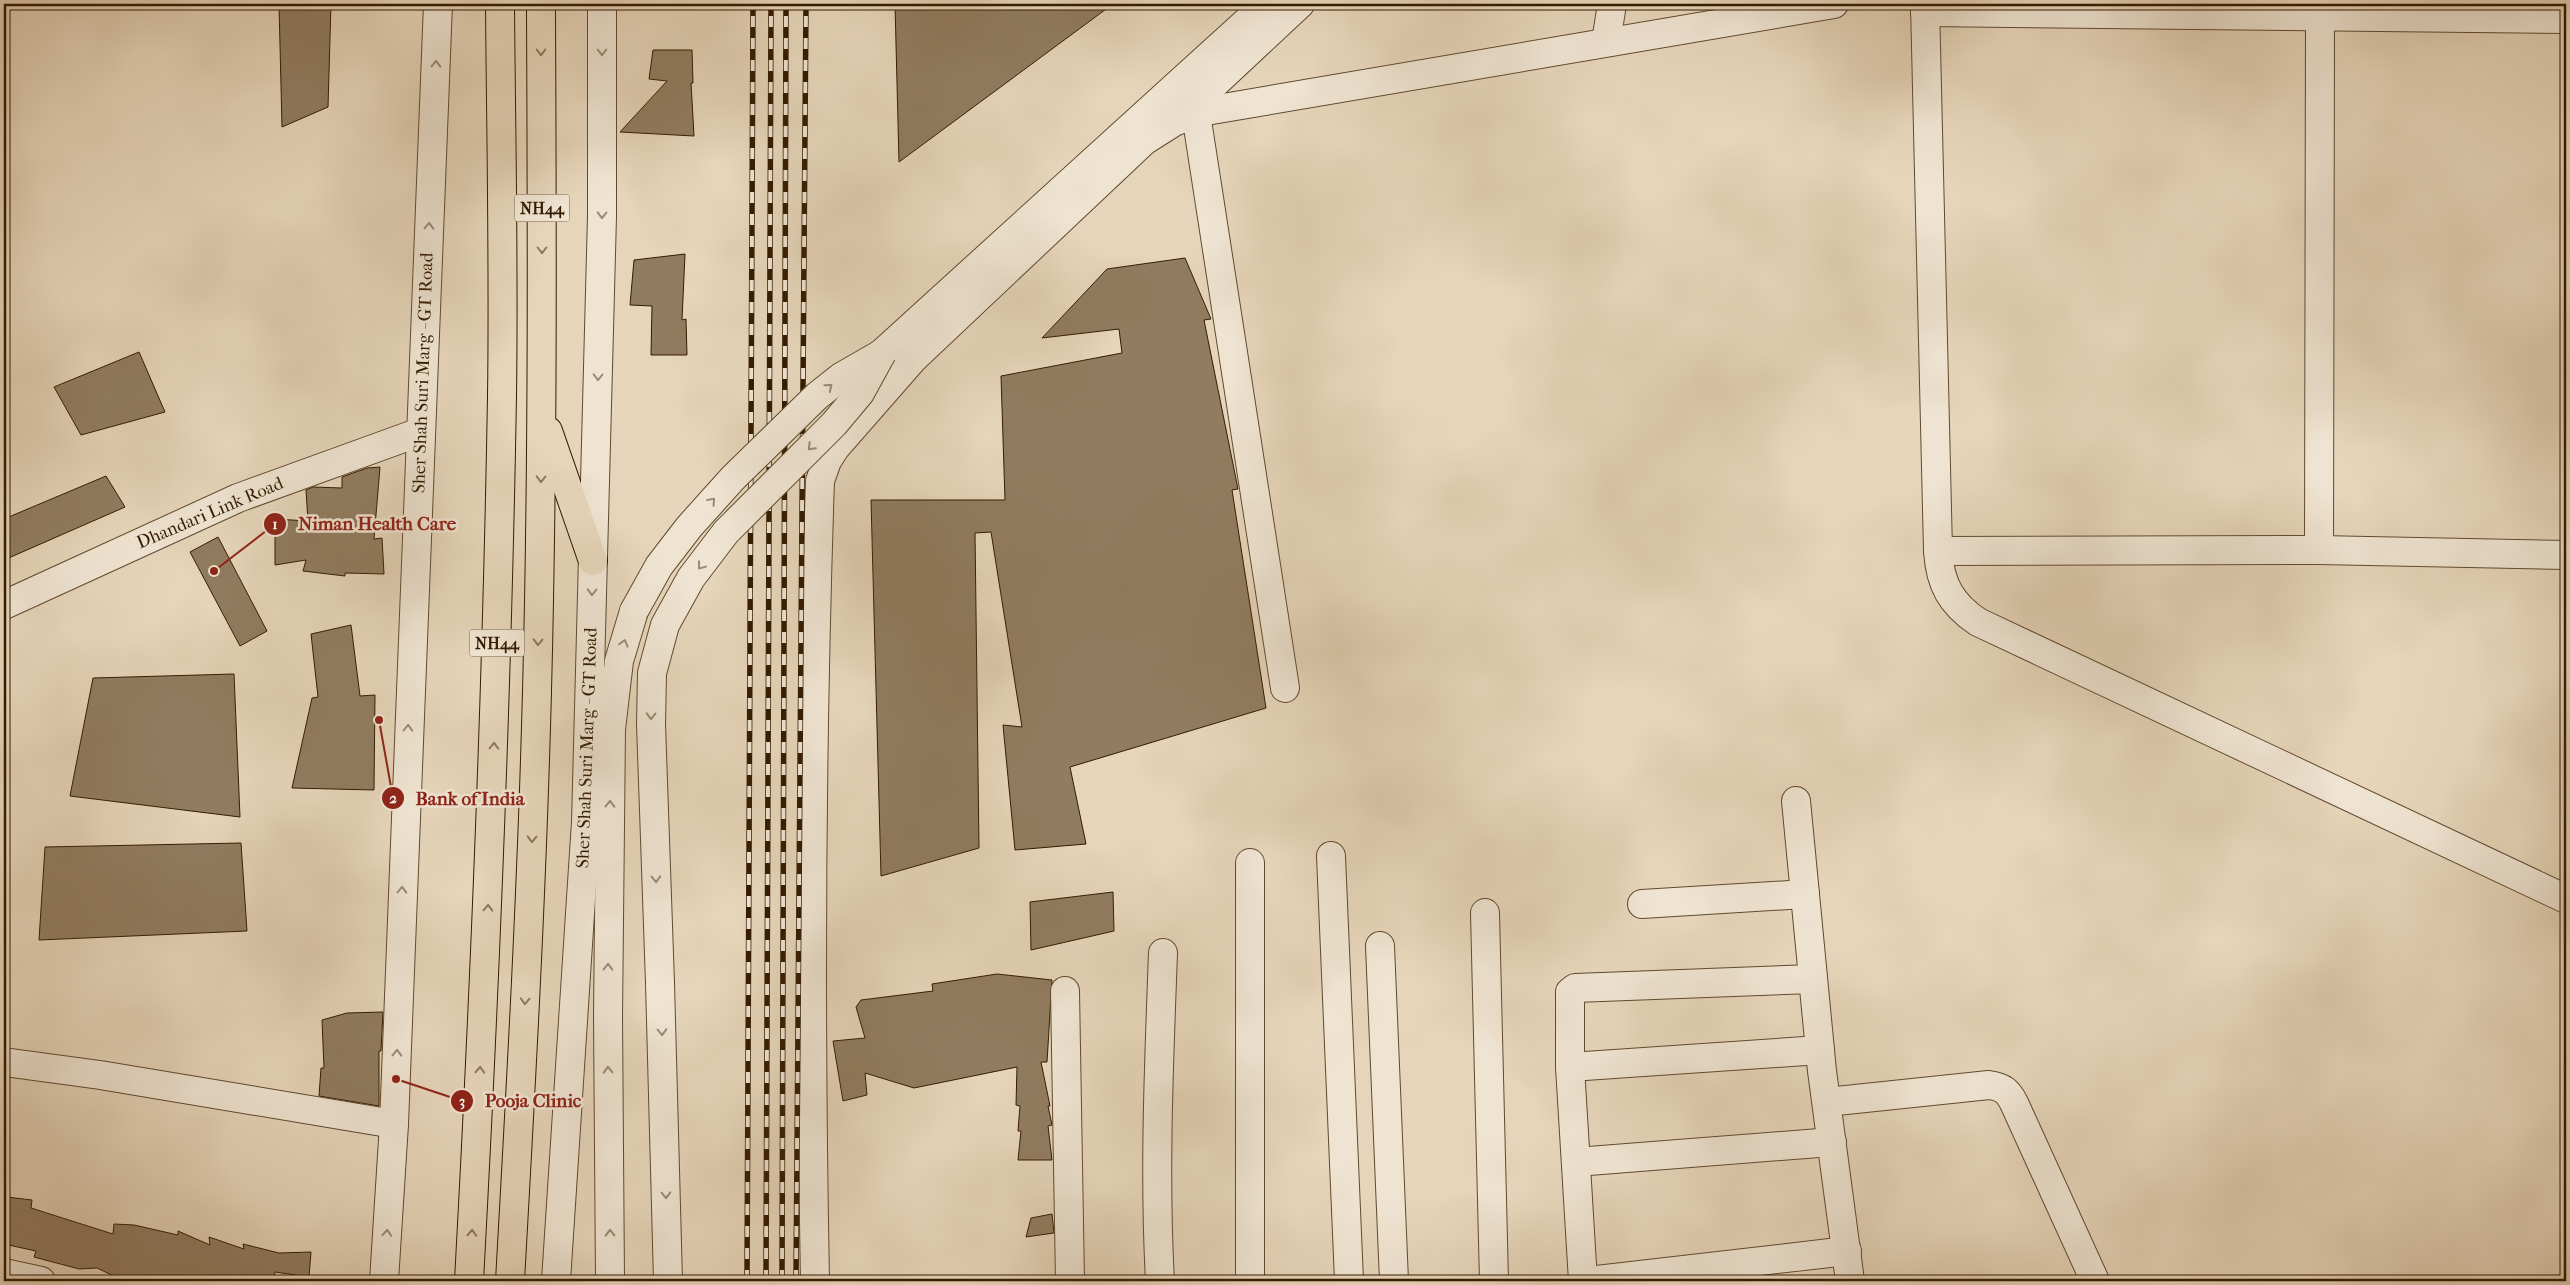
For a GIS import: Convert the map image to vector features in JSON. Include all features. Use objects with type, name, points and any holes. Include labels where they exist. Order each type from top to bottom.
[{"type":"highway","name":"NH44","points":[[469,1281],[484,994],[496,692],[502,392],[500,4]]},
{"type":"highway","name":"NH44","points":[[510,1281],[526,995],[537,692],[542,413],[541,4]]},
{"type":"highway","points":[[542,413],[593,561]]},
{"type":"street","name":"Sher Shah Suri Marg - GT Road","points":[[384,1281],[394,1124],[438,4]]},
{"type":"street","name":"Sher Shah Suri Marg - GT Road","points":[[556,1281],[586,822],[602,216],[602,4]]},
{"type":"street","points":[[610,1281],[608,1016],[611,729],[621,653],[634,611],[659,566],[689,527],[733,478],[818,396],[842,377],[882,353],[1266,4]]},
{"type":"street","points":[[815,1281],[811,1076],[814,706],[820,481],[826,461],[913,359],[1138,147],[1185,118],[1300,4]]},
{"type":"street","points":[[1606,42],[1612,4]]},
{"type":"street","points":[[1185,118],[1606,42],[1834,4]]},
{"type":"street","points":[[2566,19],[2320,18],[1925,8],[1938,551],[1939,570],[1952,600],[1962,611],[1978,622],[2566,899]]},
{"type":"street","points":[[2319,550],[2320,18]]},
{"type":"street","points":[[1185,118],[1285,688]]},
{"type":"street","points":[[668,1281],[651,724],[652,673],[665,625],[691,578],[726,532],[834,424],[860,393],[882,353]]},
{"type":"street","name":"Dhandari Link Road","points":[[4,605],[238,498],[420,432]]},
{"type":"street","points":[[1938,551],[2319,550],[2566,555]]},
{"type":"street","points":[[1796,801],[1820,1050],[1850,1281]]},
{"type":"street","points":[[1331,856],[1349,1281]]},
{"type":"street","points":[[1250,862],[1250,1281]]},
{"type":"street","points":[[1642,904],[1805,894]]},
{"type":"street","points":[[1484,914],[1494,1281]]},
{"type":"street","points":[[1380,946],[1394,1281]]},
{"type":"street","points":[[1160,1281],[1157,1221],[1157,1107],[1163,953]]},
{"type":"street","points":[[1583,1281],[1570,1067],[1570,995],[1575,988],[1813,979]]},
{"type":"street","points":[[1065,991],[1070,1281]]},
{"type":"street","points":[[1570,1067],[1820,1050]]},
{"type":"street","points":[[4,1062],[100,1075],[394,1124]]},
{"type":"street","points":[[1827,1102],[1990,1085],[2000,1086],[2008,1092],[2014,1103],[2095,1281]]},
{"type":"street","points":[[1576,1162],[1832,1142]]},
{"type":"street","points":[[1588,1281],[1847,1251]]},
{"type":"street","points":[[4,1273],[41,1281]]},
{"type":"building","points":[[279,4],[331,4],[328,107],[282,127]]},
{"type":"building","points":[[895,4],[1113,4],[899,162]]},
{"type":"building","points":[[653,50],[692,50],[693,83],[691,83],[694,136],[620,132],[667,81],[649,79]]},
{"type":"building","points":[[685,254],[682,320],[686,319],[687,355],[651,355],[652,306],[630,305],[634,260]]},
{"type":"building","points":[[1185,258],[1211,319],[1204,320],[1238,489],[1232,490],[1266,708],[1070,767],[1086,844],[1015,850],[1003,725],[1022,727],[991,532],[975,533],[979,848],[881,876],[871,500],[1005,500],[1001,376],[1122,353],[1119,329],[1042,338],[1107,269]]},
{"type":"building","points":[[139,352],[165,412],[81,435],[54,387]]},
{"type":"building","points":[[380,467],[374,539],[382,538],[384,574],[345,573],[345,576],[303,571],[306,560],[275,565],[275,519],[308,521],[306,490],[313,487],[342,488],[342,477],[367,468]]},
{"type":"building","points":[[106,476],[125,507],[4,560],[4,519]]},
{"type":"building","points":[[218,537],[267,631],[240,646],[190,552]]},
{"type":"building","points":[[351,625],[360,696],[375,695],[374,790],[292,788],[312,698],[318,697],[311,634]]},
{"type":"building","points":[[234,674],[240,817],[70,796],[93,678]]},
{"type":"building","points":[[241,843],[247,931],[39,940],[45,847]]},
{"type":"building","points":[[1113,892],[1114,931],[1031,950],[1030,902]]},
{"type":"building","points":[[997,974],[1052,980],[1047,1062],[1041,1062],[1050,1106],[1048,1106],[1052,1125],[1048,1126],[1052,1160],[1018,1160],[1021,1131],[1018,1131],[1020,1106],[1016,1105],[1017,1067],[914,1088],[865,1073],[867,1095],[843,1101],[833,1041],[865,1038],[856,1007],[861,1000],[933,991],[932,984]]},
{"type":"building","points":[[383,1012],[381,1051],[379,1051],[379,1106],[319,1096],[321,1068],[324,1068],[322,1020],[347,1013]]},
{"type":"building","points":[[7,1197],[32,1200],[31,1208],[113,1234],[114,1224],[134,1225],[178,1235],[178,1231],[210,1245],[209,1237],[244,1249],[243,1244],[279,1253],[311,1252],[309,1277],[275,1272],[274,1281],[179,1281],[179,1278],[120,1279],[97,1268],[79,1269],[34,1257],[36,1251],[4,1244],[4,1209]]},
{"type":"building","points":[[1052,1214],[1054,1233],[1026,1237],[1031,1218]]},
{"type":"railway","points":[[747,1281],[753,4]]},
{"type":"railway","points":[[766,1281],[771,4]]},
{"type":"railway","points":[[782,1281],[786,4]]},
{"type":"railway","points":[[796,1281],[806,4]]},
{"type":"place","name":"Niman Health Care","points":[[214,571]]},
{"type":"place","name":"Bank of India","points":[[379,720]]},
{"type":"place","name":"Pooja Clinic","points":[[396,1079]]}]
